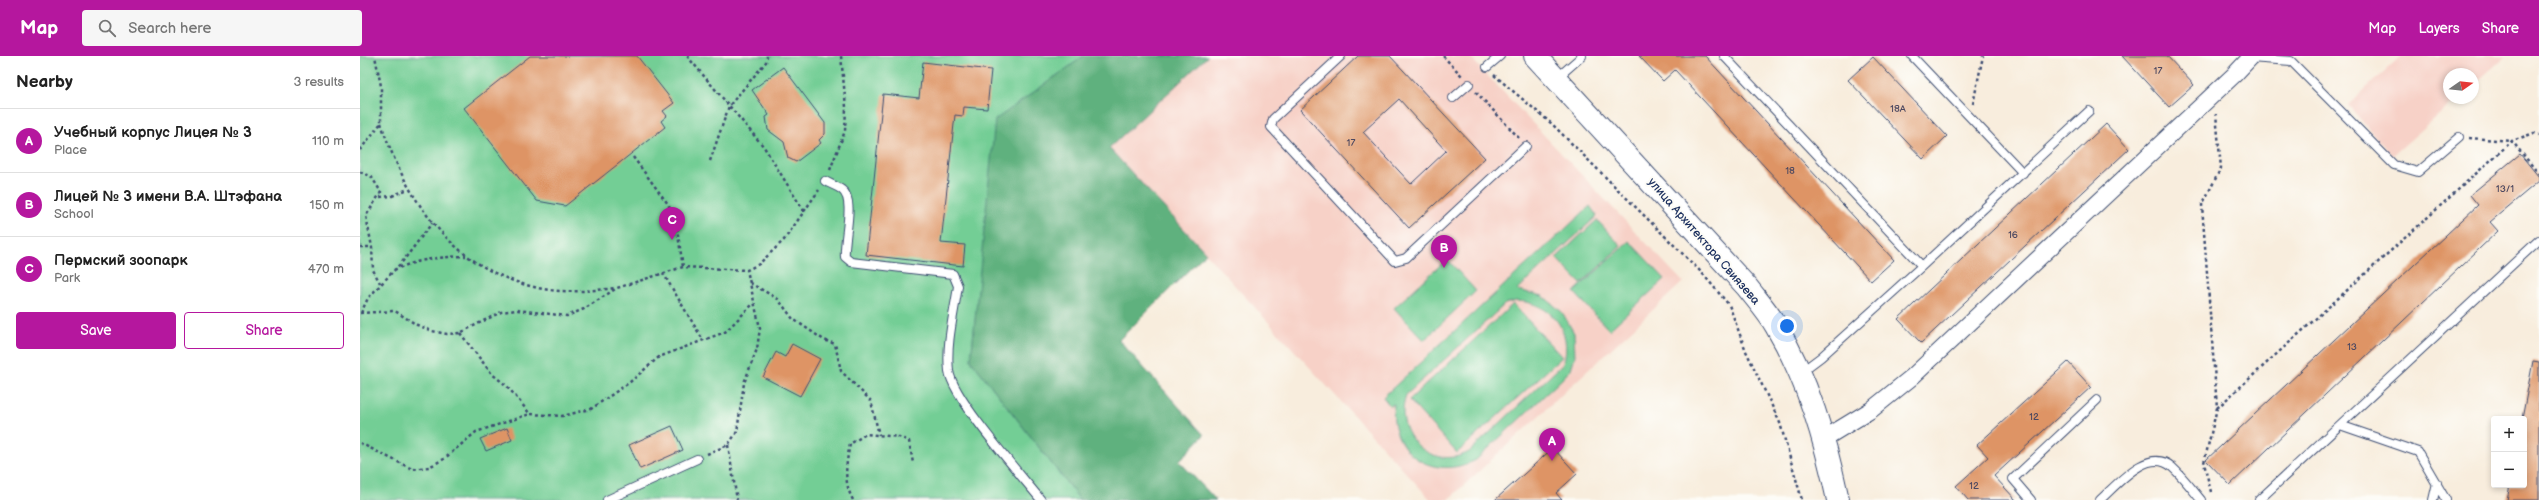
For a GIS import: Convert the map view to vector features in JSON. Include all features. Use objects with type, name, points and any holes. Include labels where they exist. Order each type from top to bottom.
[{"type":"main road","name":"улица Архитектора Свиязева","points":[[1535,56],[1747,287],[1776,325],[1800,372],[1825,438],[1838,500]]},
{"type":"street","points":[[1825,438],[1896,391],[2214,94],[2250,57]]},
{"type":"lane","points":[[1341,56],[1273,119],[1271,127],[1395,261],[1406,258],[1526,146]]},
{"type":"lane","points":[[1487,67],[1500,56]]},
{"type":"lane","points":[[1556,78],[1582,56]]},
{"type":"lane","points":[[1724,56],[1922,266]]},
{"type":"lane","points":[[1912,56],[2023,172]]},
{"type":"lane","points":[[2250,57],[2291,61],[2394,165],[2418,172],[2459,138]]},
{"type":"lane","points":[[1454,98],[1469,84]]},
{"type":"lane","points":[[1800,372],[1821,357],[1922,266],[2089,111]]},
{"type":"lane","points":[[825,181],[843,190],[850,201],[844,248],[845,257],[851,262],[953,274],[957,279],[958,286],[948,354],[950,373],[960,398],[1042,500]]},
{"type":"lane","points":[[2260,500],[2539,240]]},
{"type":"lane","points":[[2031,500],[2013,479],[2097,400]]},
{"type":"lane","points":[[2340,425],[2418,452],[2446,500]]},
{"type":"lane","points":[[607,500],[697,458]]},
{"type":"lane","points":[[2100,500],[2134,469],[2146,463],[2159,461],[2171,466],[2201,500]]},
{"type":"lane","points":[[2433,500],[2437,483]]},
{"type":"path","points":[[375,56],[381,86],[381,123],[390,152],[408,189],[432,224],[466,256],[494,273],[534,288],[580,292],[617,288],[683,267],[747,270],[759,264],[784,240],[806,212],[825,181],[840,150],[846,131],[846,107],[841,56]]},
{"type":"path","points":[[687,56],[764,147],[806,212]]},
{"type":"path","points":[[710,161],[729,106],[766,62],[768,56]]},
{"type":"path","points":[[1443,56],[1526,146]]},
{"type":"path","points":[[1971,116],[1983,56]]},
{"type":"path","points":[[1487,67],[1497,78],[1552,124],[1702,273],[1729,304],[1746,351],[1780,423],[1802,500]]},
{"type":"path","points":[[2213,500],[2204,463],[2217,408],[2202,204],[2221,168],[2214,94]]},
{"type":"path","points":[[360,150],[381,123]]},
{"type":"path","points":[[2217,408],[2512,141],[2534,133],[2539,135]]},
{"type":"path","points":[[2459,138],[2512,141],[2539,174]]},
{"type":"path","points":[[633,157],[670,210],[676,222],[683,267]]},
{"type":"path","points":[[360,172],[371,176],[377,183],[381,192],[380,197],[368,210],[366,216],[372,247],[373,270],[380,284]]},
{"type":"path","points":[[380,197],[392,196],[408,189]]},
{"type":"path","points":[[360,313],[368,298],[432,224]]},
{"type":"path","points":[[360,247],[372,247]]},
{"type":"path","points":[[392,271],[410,262],[439,257],[466,256]]},
{"type":"path","points":[[697,458],[728,446],[737,432],[744,383],[757,349],[760,328],[747,270]]},
{"type":"path","points":[[663,273],[704,340]]},
{"type":"path","points":[[750,283],[778,299],[793,319],[824,340],[835,344],[841,371],[870,401],[879,435]]},
{"type":"path","points":[[360,313],[394,311],[417,326],[447,334],[460,332],[501,312],[517,310],[567,316],[584,309],[617,288]]},
{"type":"path","points":[[360,443],[412,469],[429,467],[444,459],[476,432],[530,414],[562,416],[591,409],[630,382],[659,357],[725,332],[754,303]]},
{"type":"path","points":[[460,332],[492,374],[507,386],[530,414]]},
{"type":"path","points":[[853,500],[847,488],[846,463],[850,444],[866,434],[899,437],[909,441],[913,463]]},
{"type":"path","points":[[728,446],[737,500]]},
{"type":"shaded area","points":[[1208,56],[1469,56],[1683,282],[1448,500],[1431,500],[1109,148]]},
{"type":"shaded area","points":[[2401,56],[2506,56],[2479,80],[2479,68],[2443,68],[2443,104],[2451,104],[2392,156],[2348,105]]},
{"type":"green space","points":[[360,56],[1084,56],[996,120],[971,360],[1080,500],[360,500]]},
{"type":"green space","points":[[1084,56],[1208,56],[1109,148],[1206,253],[1119,340],[1204,435],[1179,461],[1216,500],[1080,500],[971,360],[995,120]]},
{"type":"green space","points":[[1590,206],[1597,216],[1517,290],[1543,296],[1562,312],[1574,333],[1575,356],[1571,369],[1476,460],[1460,466],[1444,467],[1430,465],[1417,459],[1406,449],[1398,437],[1394,421],[1394,404],[1390,406],[1383,397]],"holes":[[[1516,301],[1539,306],[1549,312],[1562,329],[1566,352],[1563,364],[1469,452],[1455,457],[1441,457],[1429,453],[1418,446],[1410,435],[1405,423],[1403,409],[1406,395],[1505,304]]]},
{"type":"green space","points":[[1597,220],[1621,246],[1581,284],[1556,258]]},
{"type":"green space","points":[[1629,241],[1665,279],[1609,330],[1574,292]]},
{"type":"green space","points":[[1447,259],[1476,291],[1424,340],[1394,308]]},
{"type":"green space","points":[[1513,304],[1562,357],[1457,453],[1409,400]]},
{"type":"building","points":[[530,56],[637,56],[674,103],[663,111],[667,116],[661,121],[665,127],[565,206],[537,201],[464,108]]},
{"type":"building","points":[[1358,56],[1390,56],[1485,158],[1409,228],[1300,110]],"holes":[[[1399,99],[1446,151],[1411,184],[1363,132]]]},
{"type":"building","points":[[1639,56],[1705,56],[1894,260],[1871,281],[1675,70],[1663,81]]},
{"type":"building","points":[[2122,56],[2167,56],[2194,85],[2169,107]]},
{"type":"building","points":[[1873,57],[1947,136],[1923,159],[1848,80]]},
{"type":"building","points":[[923,62],[991,70],[987,109],[964,107],[963,116],[955,115],[941,243],[965,245],[963,266],[866,255],[883,94],[919,98]]},
{"type":"building","points":[[783,67],[825,123],[825,134],[819,140],[821,143],[796,162],[788,158],[784,142],[768,130],[766,117],[769,115],[752,90]]},
{"type":"building","points":[[2106,124],[2129,149],[1921,343],[1898,319]]},
{"type":"building","points":[[2520,154],[2539,177],[2539,181],[2490,222],[2498,231],[2230,485],[2206,460],[2478,205],[2470,195]]},
{"type":"building","points":[[792,344],[820,359],[800,396],[763,377],[776,352],[785,357]]},
{"type":"building","points":[[2533,361],[2539,362],[2539,500],[2507,500],[2509,488],[2527,488],[2527,416],[2523,416]]},
{"type":"building","points":[[2068,362],[2091,387],[1994,476],[2016,500],[1968,500],[1956,486],[1988,457],[1977,445]]},
{"type":"building","points":[[672,426],[683,450],[640,469],[629,445]]},
{"type":"building","points":[[507,428],[512,440],[486,451],[480,439]]},
{"type":"building","points":[[1553,448],[1577,474],[1556,493],[1562,500],[1495,500]]},
{"type":"place","name":"Пермский зоопарк","points":[[672,240]]},
{"type":"place","name":"Лицей № 3 имени В.А. Штэфана","points":[[1444,268]]},
{"type":"place","name":"Учебный корпус Лицея № 3","points":[[1552,461]]}]
